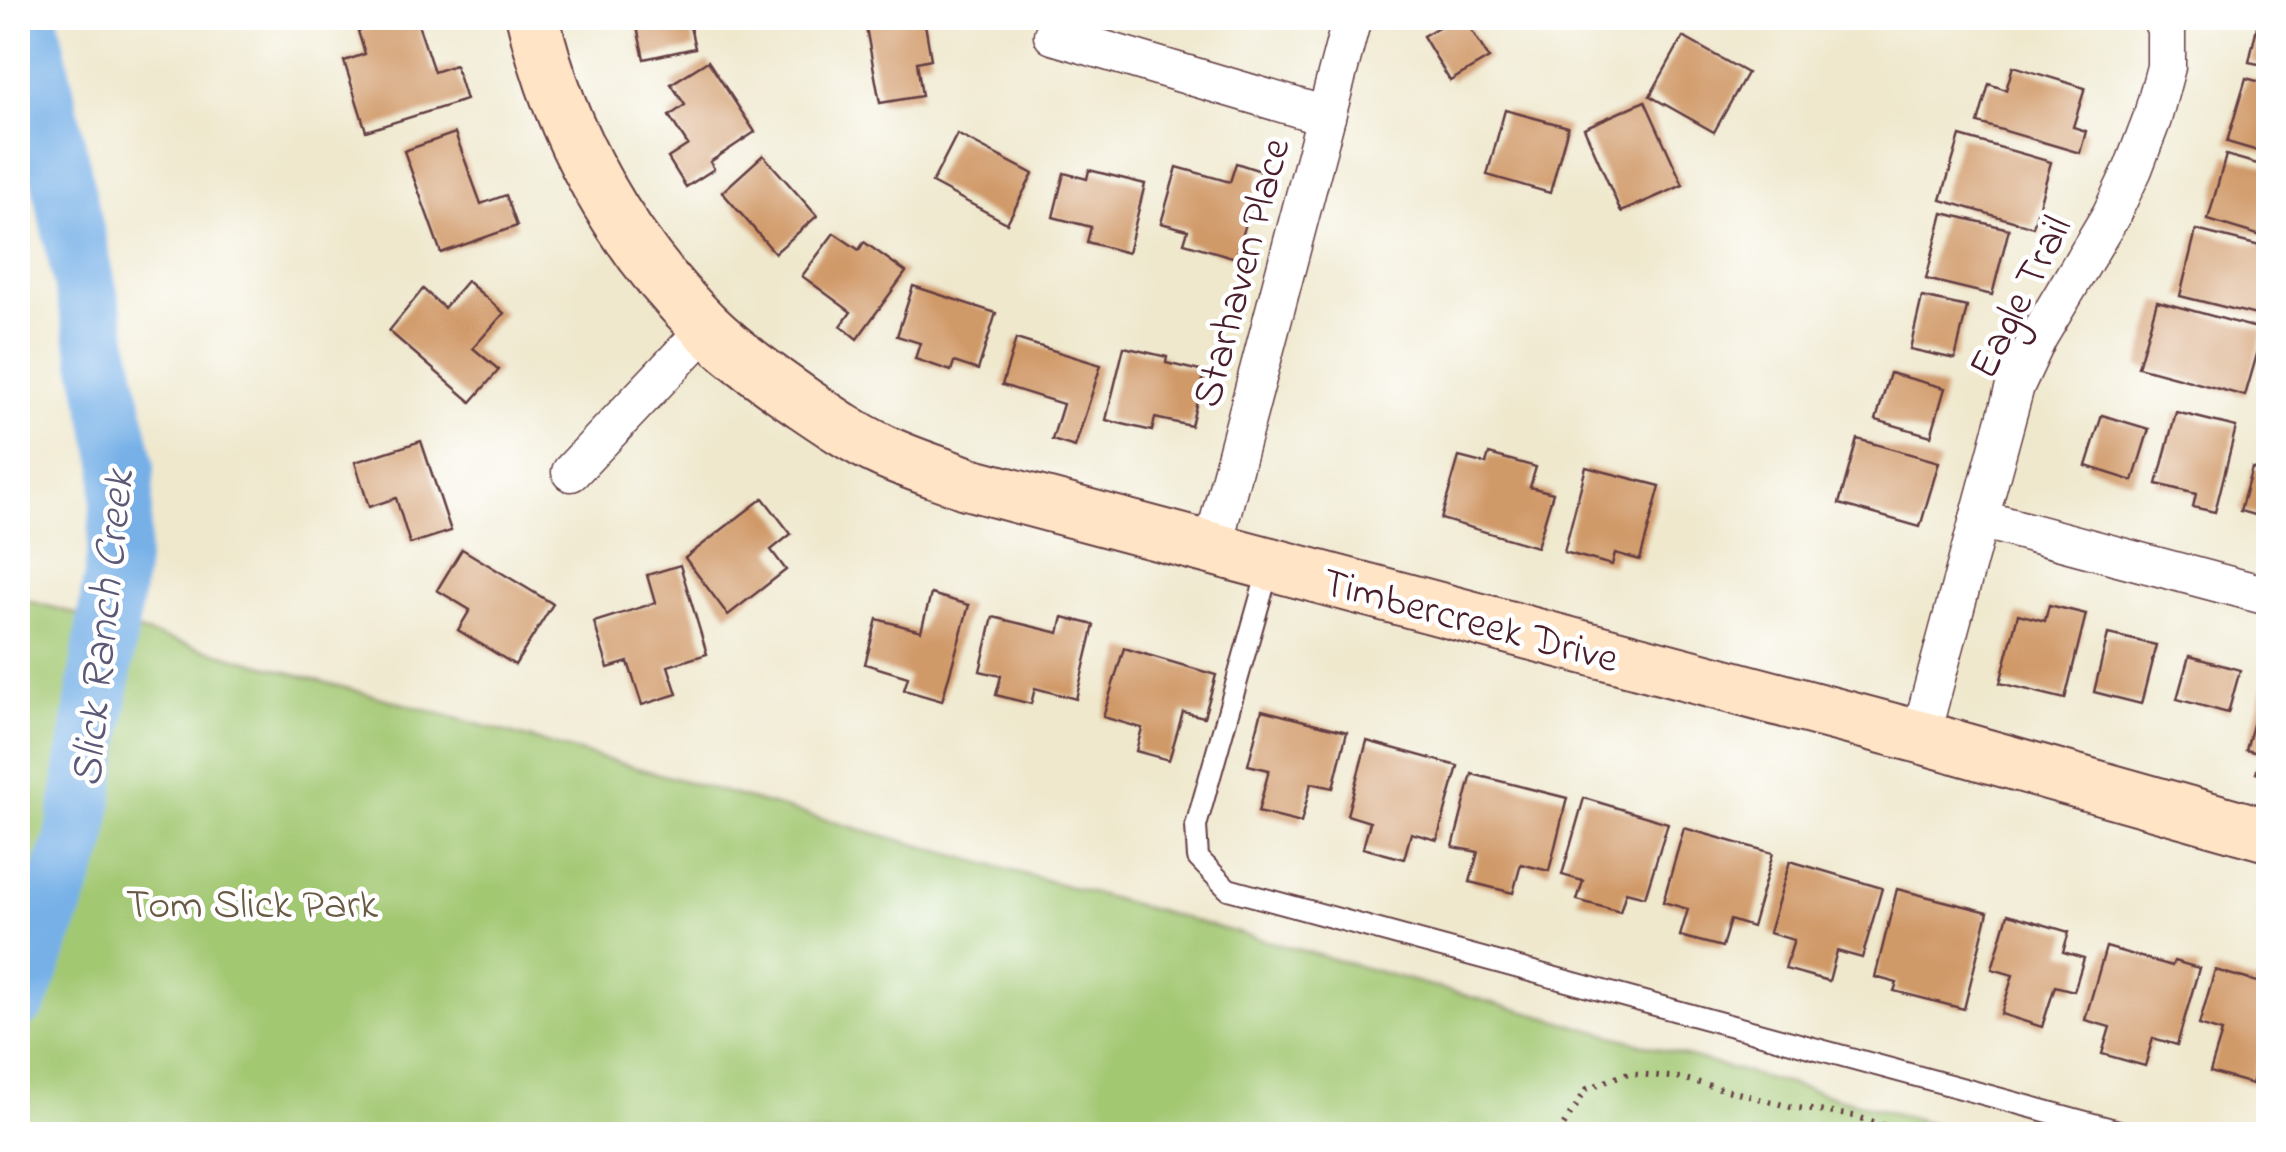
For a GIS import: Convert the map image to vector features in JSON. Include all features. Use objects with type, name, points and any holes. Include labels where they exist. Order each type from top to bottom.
[{"type":"street","name":"Timbercreek Drive","points":[[533,18],[562,112],[587,168],[624,228],[666,282],[708,328],[766,378],[836,425],[882,450],[966,483],[1920,737],[2268,835]]},
{"type":"street","name":"Starhaven Place","points":[[1212,550],[1352,18]]},
{"type":"street","name":"Eagle Trail","points":[[1920,737],[2016,386],[2038,336],[2111,215],[2152,120],[2166,67],[2166,29],[2162,18]]},
{"type":"street","points":[[1053,35],[1326,116]]},
{"type":"street","points":[[571,472],[708,328]]},
{"type":"street","points":[[1979,519],[2268,596]]},
{"type":"lane","points":[[1270,564],[1196,826],[1198,858],[1228,889],[2130,1134]]},
{"type":"path","points":[[1558,1134],[1587,1089],[1628,1073],[1681,1078],[1791,1107],[1854,1116],[1912,1134]]},
{"type":"green space","name":"Tom Slick Park","points":[[18,598],[1970,1134],[18,1134]]},
{"type":"building","points":[[401,18],[416,18],[434,72],[455,65],[466,100],[366,131],[344,61],[365,54],[358,31]]},
{"type":"building","points":[[635,18],[688,18],[695,48],[644,59]]},
{"type":"building","points":[[924,18],[931,59],[917,62],[922,96],[880,103],[865,22]]},
{"type":"building","points":[[1454,18],[1464,18],[1489,58],[1450,81],[1423,36]]},
{"type":"building","points":[[2259,18],[2268,18],[2268,66],[2249,62]]},
{"type":"building","points":[[1683,37],[1747,73],[1714,132],[1650,96]]},
{"type":"building","points":[[708,61],[755,132],[710,162],[714,169],[686,187],[668,158],[688,145],[669,116],[685,105],[671,84]]},
{"type":"building","points":[[2013,66],[2085,88],[2073,127],[2086,131],[2080,153],[1978,123],[1989,84],[2006,90]]},
{"type":"building","points":[[2246,78],[2268,84],[2268,154],[2227,142]]},
{"type":"building","points":[[1645,101],[1683,185],[1621,212],[1584,128]]},
{"type":"building","points":[[1505,110],[1568,127],[1550,193],[1487,175]]},
{"type":"building","points":[[455,133],[481,204],[506,195],[517,226],[441,253],[404,151]]},
{"type":"building","points":[[957,134],[1033,174],[1007,223],[932,183]]},
{"type":"building","points":[[1960,136],[2051,162],[2033,227],[1941,200]]},
{"type":"building","points":[[763,155],[817,216],[775,253],[722,192]]},
{"type":"building","points":[[2226,155],[2268,167],[2268,238],[2208,220]]},
{"type":"building","points":[[1236,163],[1261,171],[1236,258],[1184,243],[1188,230],[1161,223],[1177,167],[1230,182]]},
{"type":"building","points":[[1089,170],[1145,184],[1128,253],[1087,242],[1091,227],[1053,217],[1064,173],[1087,179]]},
{"type":"building","points":[[1943,213],[2009,229],[1992,295],[1926,279]]},
{"type":"building","points":[[2196,230],[2268,248],[2268,318],[2180,296]]},
{"type":"building","points":[[834,233],[859,250],[864,242],[906,272],[857,339],[841,326],[851,312],[802,276]]},
{"type":"building","points":[[467,281],[504,313],[473,348],[499,370],[471,402],[389,331],[423,289],[444,308]]},
{"type":"building","points":[[913,286],[996,313],[978,370],[954,362],[951,371],[915,359],[920,343],[897,336]]},
{"type":"building","points":[[1922,297],[1967,307],[1955,359],[1910,349]]},
{"type":"building","points":[[2157,301],[2264,330],[2245,396],[2138,367]]},
{"type":"building","points":[[1016,339],[1101,365],[1075,447],[1052,440],[1063,404],[1002,385]]},
{"type":"building","points":[[1124,347],[1167,357],[1166,363],[1204,372],[1191,426],[1155,418],[1152,431],[1106,420]]},
{"type":"building","points":[[1890,373],[1945,388],[1931,436],[1876,420]]},
{"type":"building","points":[[2176,412],[2236,427],[2215,512],[2193,507],[2196,494],[2157,484]]},
{"type":"building","points":[[2102,415],[2149,429],[2133,481],[2086,466]]},
{"type":"building","points":[[1857,439],[1939,462],[1920,527],[1839,504]]},
{"type":"building","points":[[421,441],[451,531],[410,544],[396,498],[369,507],[355,462]]},
{"type":"building","points":[[1489,454],[1536,467],[1530,487],[1553,493],[1537,547],[1441,519],[1459,457],[1486,464]]},
{"type":"building","points":[[1586,467],[1660,486],[1640,560],[1615,553],[1612,565],[1564,552]]},
{"type":"building","points":[[2252,468],[2268,472],[2268,519],[2240,511]]},
{"type":"building","points":[[763,498],[791,534],[771,550],[786,570],[728,615],[685,558]]},
{"type":"building","points":[[462,549],[553,604],[515,665],[458,630],[470,610],[437,590]]},
{"type":"building","points":[[680,565],[707,654],[668,666],[677,694],[642,705],[628,662],[608,668],[594,622],[655,603],[647,575]]},
{"type":"building","points":[[931,594],[969,605],[942,701],[904,690],[908,677],[865,664],[877,619],[921,631]]},
{"type":"building","points":[[2049,605],[2086,614],[2065,699],[2000,683],[2018,614],[2045,621]]},
{"type":"building","points":[[993,617],[1059,633],[1063,617],[1094,625],[1076,699],[1035,688],[1031,704],[996,695],[1001,676],[980,671]]},
{"type":"building","points":[[2108,634],[2156,645],[2141,704],[2094,692]]},
{"type":"building","points":[[1124,648],[1216,675],[1204,717],[1183,712],[1169,760],[1136,751],[1142,728],[1103,717]]},
{"type":"building","points":[[2189,656],[2240,670],[2228,713],[2177,699]]},
{"type":"building","points":[[2267,674],[2268,776],[2256,773],[2262,754],[2246,750]]},
{"type":"building","points":[[1262,710],[1347,732],[1333,788],[1311,783],[1301,823],[1258,812],[1269,770],[1248,765]]},
{"type":"building","points":[[1367,741],[1458,766],[1437,840],[1411,833],[1404,859],[1363,848],[1370,822],[1347,815]]},
{"type":"building","points":[[1472,774],[1567,798],[1549,871],[1521,864],[1513,893],[1470,882],[1478,852],[1453,847]]},
{"type":"building","points":[[1584,798],[1668,823],[1645,897],[1626,892],[1620,912],[1577,900],[1583,881],[1562,875]]},
{"type":"building","points":[[1684,828],[1773,853],[1752,927],[1730,920],[1722,947],[1680,936],[1688,909],[1663,902]]},
{"type":"building","points":[[1790,861],[1882,888],[1862,958],[1837,951],[1829,981],[1785,969],[1794,940],[1769,933]]},
{"type":"building","points":[[1897,889],[1988,912],[1964,1009],[1894,991],[1897,983],[1875,977]]},
{"type":"building","points":[[2008,914],[2069,932],[2063,952],[2084,958],[2074,991],[2055,986],[2042,1027],[2001,1014],[2013,975],[1992,969]]},
{"type":"building","points":[[2106,947],[2172,966],[2174,961],[2199,968],[2177,1045],[2153,1038],[2145,1066],[2102,1054],[2110,1027],[2085,1020]]},
{"type":"building","points":[[2215,970],[2268,985],[2268,1044],[2264,1043],[2252,1084],[2210,1072],[2222,1032],[2199,1025]]},
{"type":"waterway","name":"Slick Ranch Creek","points":[[18,997],[76,840],[118,553],[124,466],[27,18]]}]
